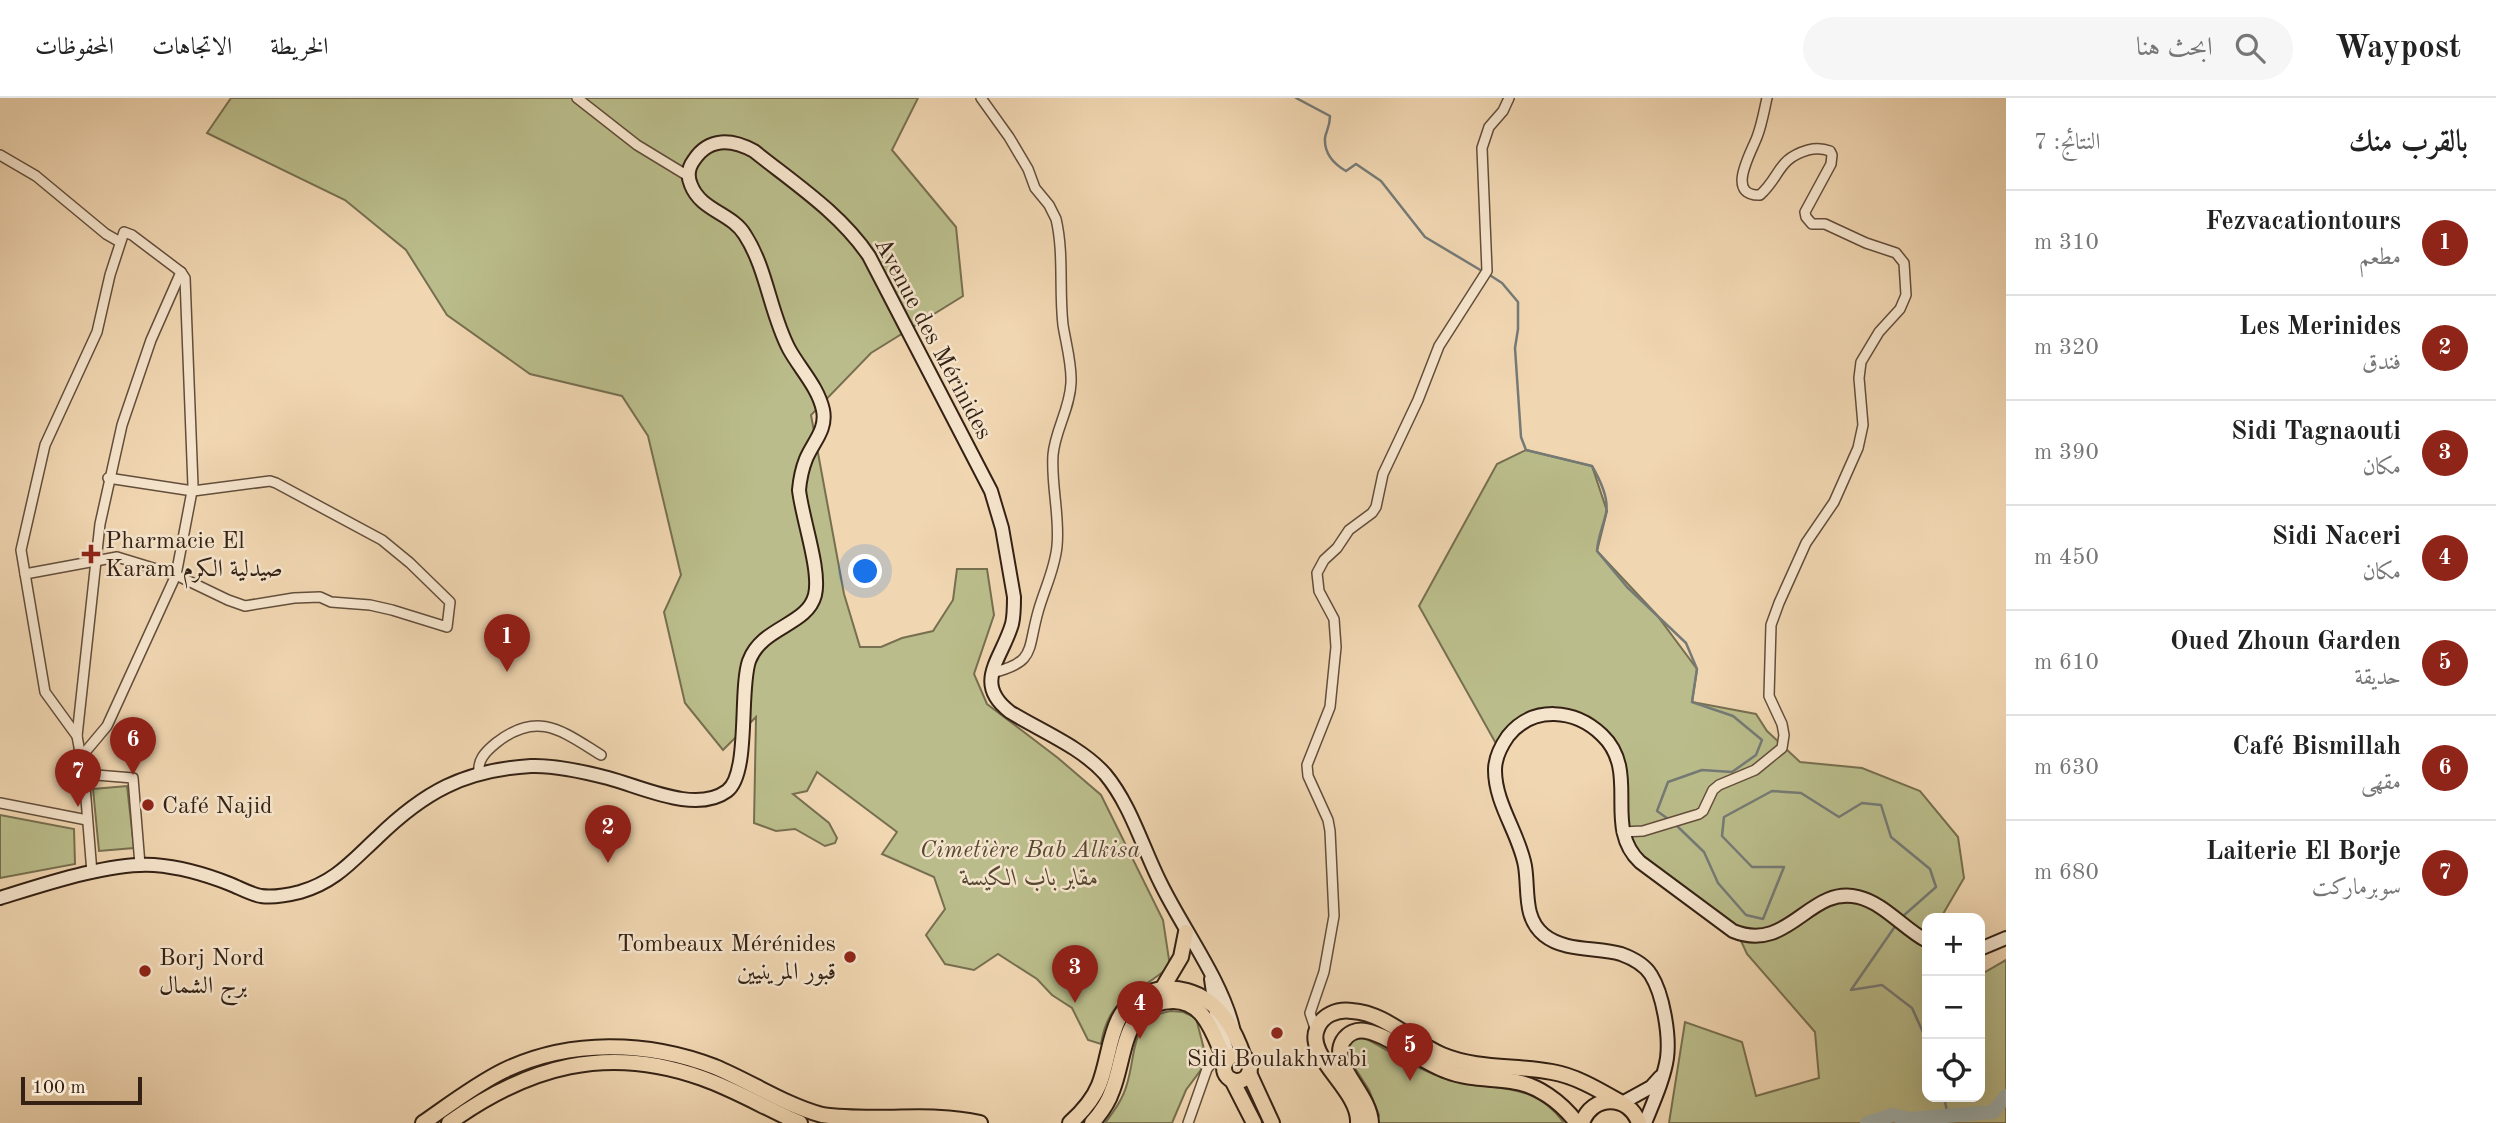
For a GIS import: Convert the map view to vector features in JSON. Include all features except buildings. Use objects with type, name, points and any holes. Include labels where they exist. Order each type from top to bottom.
[{"type":"main road","name":"Avenue des Mérinides","points":[[688,176],[690,165],[699,152],[712,143],[740,143],[754,151],[840,220],[857,237],[869,256],[972,453],[998,511],[1014,597],[1014,611],[1012,623],[992,673]]},
{"type":"main road","points":[[0,898],[93,873],[140,865],[194,872],[263,896],[277,897],[301,892],[331,880],[421,799],[447,784],[506,769],[542,766],[606,778],[684,799],[706,800],[732,788],[738,775],[745,678],[750,660],[765,637],[799,617],[815,596],[816,576],[799,490],[800,476],[807,456],[818,441],[823,425],[823,411],[814,388],[790,349],[773,311],[755,254],[744,233],[731,220],[705,205],[691,187],[688,176]]},
{"type":"main road","points":[[992,673],[991,685],[999,703],[1092,762],[1114,788],[1160,883],[1225,1001],[1233,1029],[1225,1074],[1232,1080],[1254,1123]]},
{"type":"main road","points":[[1645,1123],[1668,1056],[1663,1005],[1651,975],[1643,966],[1622,955],[1560,944],[1546,937],[1531,918],[1527,903],[1525,864],[1501,802],[1495,768],[1500,750],[1519,725],[1535,716],[1552,713],[1579,719],[1604,737],[1616,758],[1622,778],[1622,832],[1625,842],[1640,862],[1734,931],[1746,936],[1769,936],[1822,902],[1838,896],[1867,900],[1922,938]]},
{"type":"main road","points":[[1162,989],[1181,957],[1186,932]]},
{"type":"main road","points":[[1985,946],[2006,938]]},
{"type":"main road","points":[[1210,975],[1214,1007],[1230,1057]]},
{"type":"main road","points":[[1070,1123],[1090,1102],[1099,1086],[1115,1028],[1124,1010],[1143,995],[1162,989],[1188,991],[1214,1007],[1233,1029]]},
{"type":"main road","points":[[1092,1123],[1112,1091],[1130,1028],[1148,1008],[1170,1001],[1182,1002],[1195,1008],[1205,1018],[1230,1057],[1249,1063],[1249,1073],[1272,1123]]},
{"type":"main road","points":[[1358,1123],[1354,1101],[1316,1046],[1316,1031],[1321,1021],[1334,1012],[1356,1011],[1380,1020],[1449,1058],[1480,1066],[1560,1073],[1621,1102],[1635,1113],[1639,1123]]},
{"type":"main road","points":[[1371,1123],[1369,1107],[1344,1068],[1339,1055],[1346,1037],[1359,1030],[1375,1034],[1454,1074],[1530,1085],[1579,1123],[1598,1103],[1609,1100],[1621,1102],[1651,1087],[1662,1074]]},
{"type":"main road","points":[[423,1123],[484,1082],[522,1063],[569,1050],[619,1047],[657,1050],[698,1061],[821,1115],[860,1120],[949,1117],[980,1123]]},
{"type":"main road","points":[[449,1123],[484,1099],[530,1077],[573,1066],[613,1062],[654,1066],[701,1078],[800,1123]]},
{"type":"main road","points":[[1232,1080],[1242,1080],[1249,1073]]},
{"type":"street","points":[[578,98],[638,145],[688,176]]},
{"type":"street","points":[[981,98],[1021,156],[1035,188],[1056,219],[1063,324],[1071,383],[1068,406],[1056,436],[1053,456],[1058,545],[1055,563],[1037,614],[1030,649],[1024,660],[1016,666],[992,673]]},
{"type":"street","points":[[1316,1031],[1310,1013],[1324,972],[1335,903],[1328,820],[1308,776],[1307,765],[1330,707],[1336,639],[1334,619],[1319,591],[1317,573],[1324,560],[1331,555],[1349,530],[1377,506],[1383,474],[1418,400],[1439,346],[1485,275],[1482,148],[1489,127],[1503,111],[1509,98]]},
{"type":"street","points":[[1622,832],[1643,831],[1703,811],[1713,790],[1719,785],[1755,770],[1782,748],[1782,724],[1769,696],[1771,625],[1806,543],[1834,502],[1858,448],[1863,425],[1858,378],[1861,362],[1879,332],[1900,309],[1906,295],[1904,263],[1896,253],[1825,224],[1812,224],[1806,217],[1805,212],[1831,164],[1830,151],[1815,148],[1793,155],[1759,195],[1749,194],[1743,189],[1743,173],[1760,128],[1767,98]]},
{"type":"street","points":[[0,155],[36,176],[106,234],[120,242]]},
{"type":"street","points":[[77,736],[46,692],[21,551],[41,457],[97,332],[124,232],[181,272],[186,285],[193,491],[176,575],[107,726],[81,757]]},
{"type":"street","points":[[93,873],[84,774],[77,736],[95,560],[108,478],[132,393],[151,340],[181,272]]},
{"type":"street","points":[[24,574],[117,557],[176,575],[245,606],[320,597],[331,602],[392,610],[447,627],[450,602],[410,563],[382,540],[270,481],[193,491],[108,478]]},
{"type":"street","points":[[478,775],[479,761],[488,750],[517,728],[531,725],[550,727],[601,755]]},
{"type":"street","points":[[84,774],[133,778],[140,865]]},
{"type":"street","points":[[0,803],[87,820]]},
{"type":"street","points":[[1188,1123],[1207,1069],[1230,1057]]},
{"type":"green space","name":"Cimetière Bab Alkisa مقابر باب الكيسة","points":[[231,98],[918,98],[892,150],[956,227],[963,296],[871,353],[811,415],[844,594],[860,647],[881,647],[902,638],[933,631],[953,600],[957,569],[987,569],[994,615],[974,674],[987,704],[1101,795],[1163,920],[1170,966],[1118,1005],[1105,1027],[1101,1044],[1088,1040],[1072,1008],[1052,995],[1037,979],[998,954],[974,970],[945,964],[926,935],[945,909],[934,877],[882,854],[897,832],[817,772],[807,791],[793,794],[829,823],[837,838],[835,843],[825,846],[795,829],[776,831],[754,823],[756,717],[723,750],[685,703],[664,612],[681,575],[648,436],[622,396],[530,374],[447,315],[406,250],[345,200],[207,133]]},
{"type":"green space","points":[[1526,450],[1592,466],[1607,511],[1597,551],[1656,614],[1697,669],[1692,702],[1756,714],[1767,731],[1800,762],[1862,768],[1920,791],[1958,837],[1964,878],[1944,913],[1922,913],[1922,1102],[1985,1102],[1985,972],[2006,960],[2006,1123],[1669,1123],[1685,1022],[1742,1042],[1756,1096],[1819,1078],[1815,1032],[1747,954],[1736,930],[1642,863],[1621,818],[1619,762],[1589,717],[1541,711],[1499,749],[1419,606],[1497,464]]},
{"type":"green space","points":[[127,786],[134,848],[99,851],[93,789]]},
{"type":"green space","points":[[0,815],[74,829],[75,864],[0,878]]},
{"type":"green space","points":[[1171,1011],[1183,1012],[1196,1018],[1205,1053],[1191,1055],[1191,1066],[1203,1067],[1186,1090],[1172,1123],[1105,1123],[1125,1089],[1141,1029],[1157,1015]]},
{"type":"green space","points":[[1363,1037],[1411,1064],[1441,1077],[1523,1092],[1551,1108],[1564,1123],[1377,1123],[1379,1115],[1369,1090],[1348,1057],[1349,1040]]},
{"type":"waterway","points":[[1296,98],[1330,116],[1325,143],[1328,153],[1338,165],[1346,171],[1356,164],[1381,181],[1425,237],[1482,271]]},
{"type":"waterway","points":[[1488,274],[1502,283],[1518,302],[1515,348],[1521,437],[1526,450],[1592,466],[1603,489],[1607,507],[1597,551],[1627,587],[1686,643],[1697,669],[1692,702],[1733,716],[1762,740],[1756,755],[1732,772],[1702,770],[1668,782],[1657,811],[1671,821]]},
{"type":"waterway","points":[[1676,825],[1704,852],[1718,883],[1746,915],[1763,919],[1784,867],[1752,867],[1722,836],[1724,817],[1772,791],[1801,793],[1839,817],[1862,803],[1881,805],[1891,837],[1930,869],[1936,887],[1902,917]]},
{"type":"waterway","points":[[1896,925],[1851,990],[1882,985],[1912,1008],[1926,1039]]},
{"type":"waterway","points":[[1867,1123],[1893,1115],[1910,1119],[1993,1112],[2006,1096]]},
{"type":"waterway","points":[[1945,1102],[1948,1116]]},
{"type":"place","name":"Pharmacie El Karam صيدلية الكرم","points":[[91,554]]},
{"type":"place","name":"Fezvacationtours","points":[[507,672]]},
{"type":"place","name":"Café Bismillah","points":[[133,775]]},
{"type":"place","name":"Café Najid","points":[[148,805]]},
{"type":"place","name":"Laiterie El Borje","points":[[78,807]]},
{"type":"place","name":"Les Merinides","points":[[608,863]]},
{"type":"place","name":"Tombeaux Mérénides قبور المرينيين","points":[[850,957]]},
{"type":"place","name":"Borj Nord برج الشمال","points":[[145,971]]},
{"type":"place","name":"Sidi Tagnaouti","points":[[1075,1003]]},
{"type":"place","name":"Sidi Boulakhwabi","points":[[1277,1033]]},
{"type":"place","name":"Sidi Naceri","points":[[1140,1039]]},
{"type":"place","name":"Oued Zhoun Garden","points":[[1410,1081]]}]
